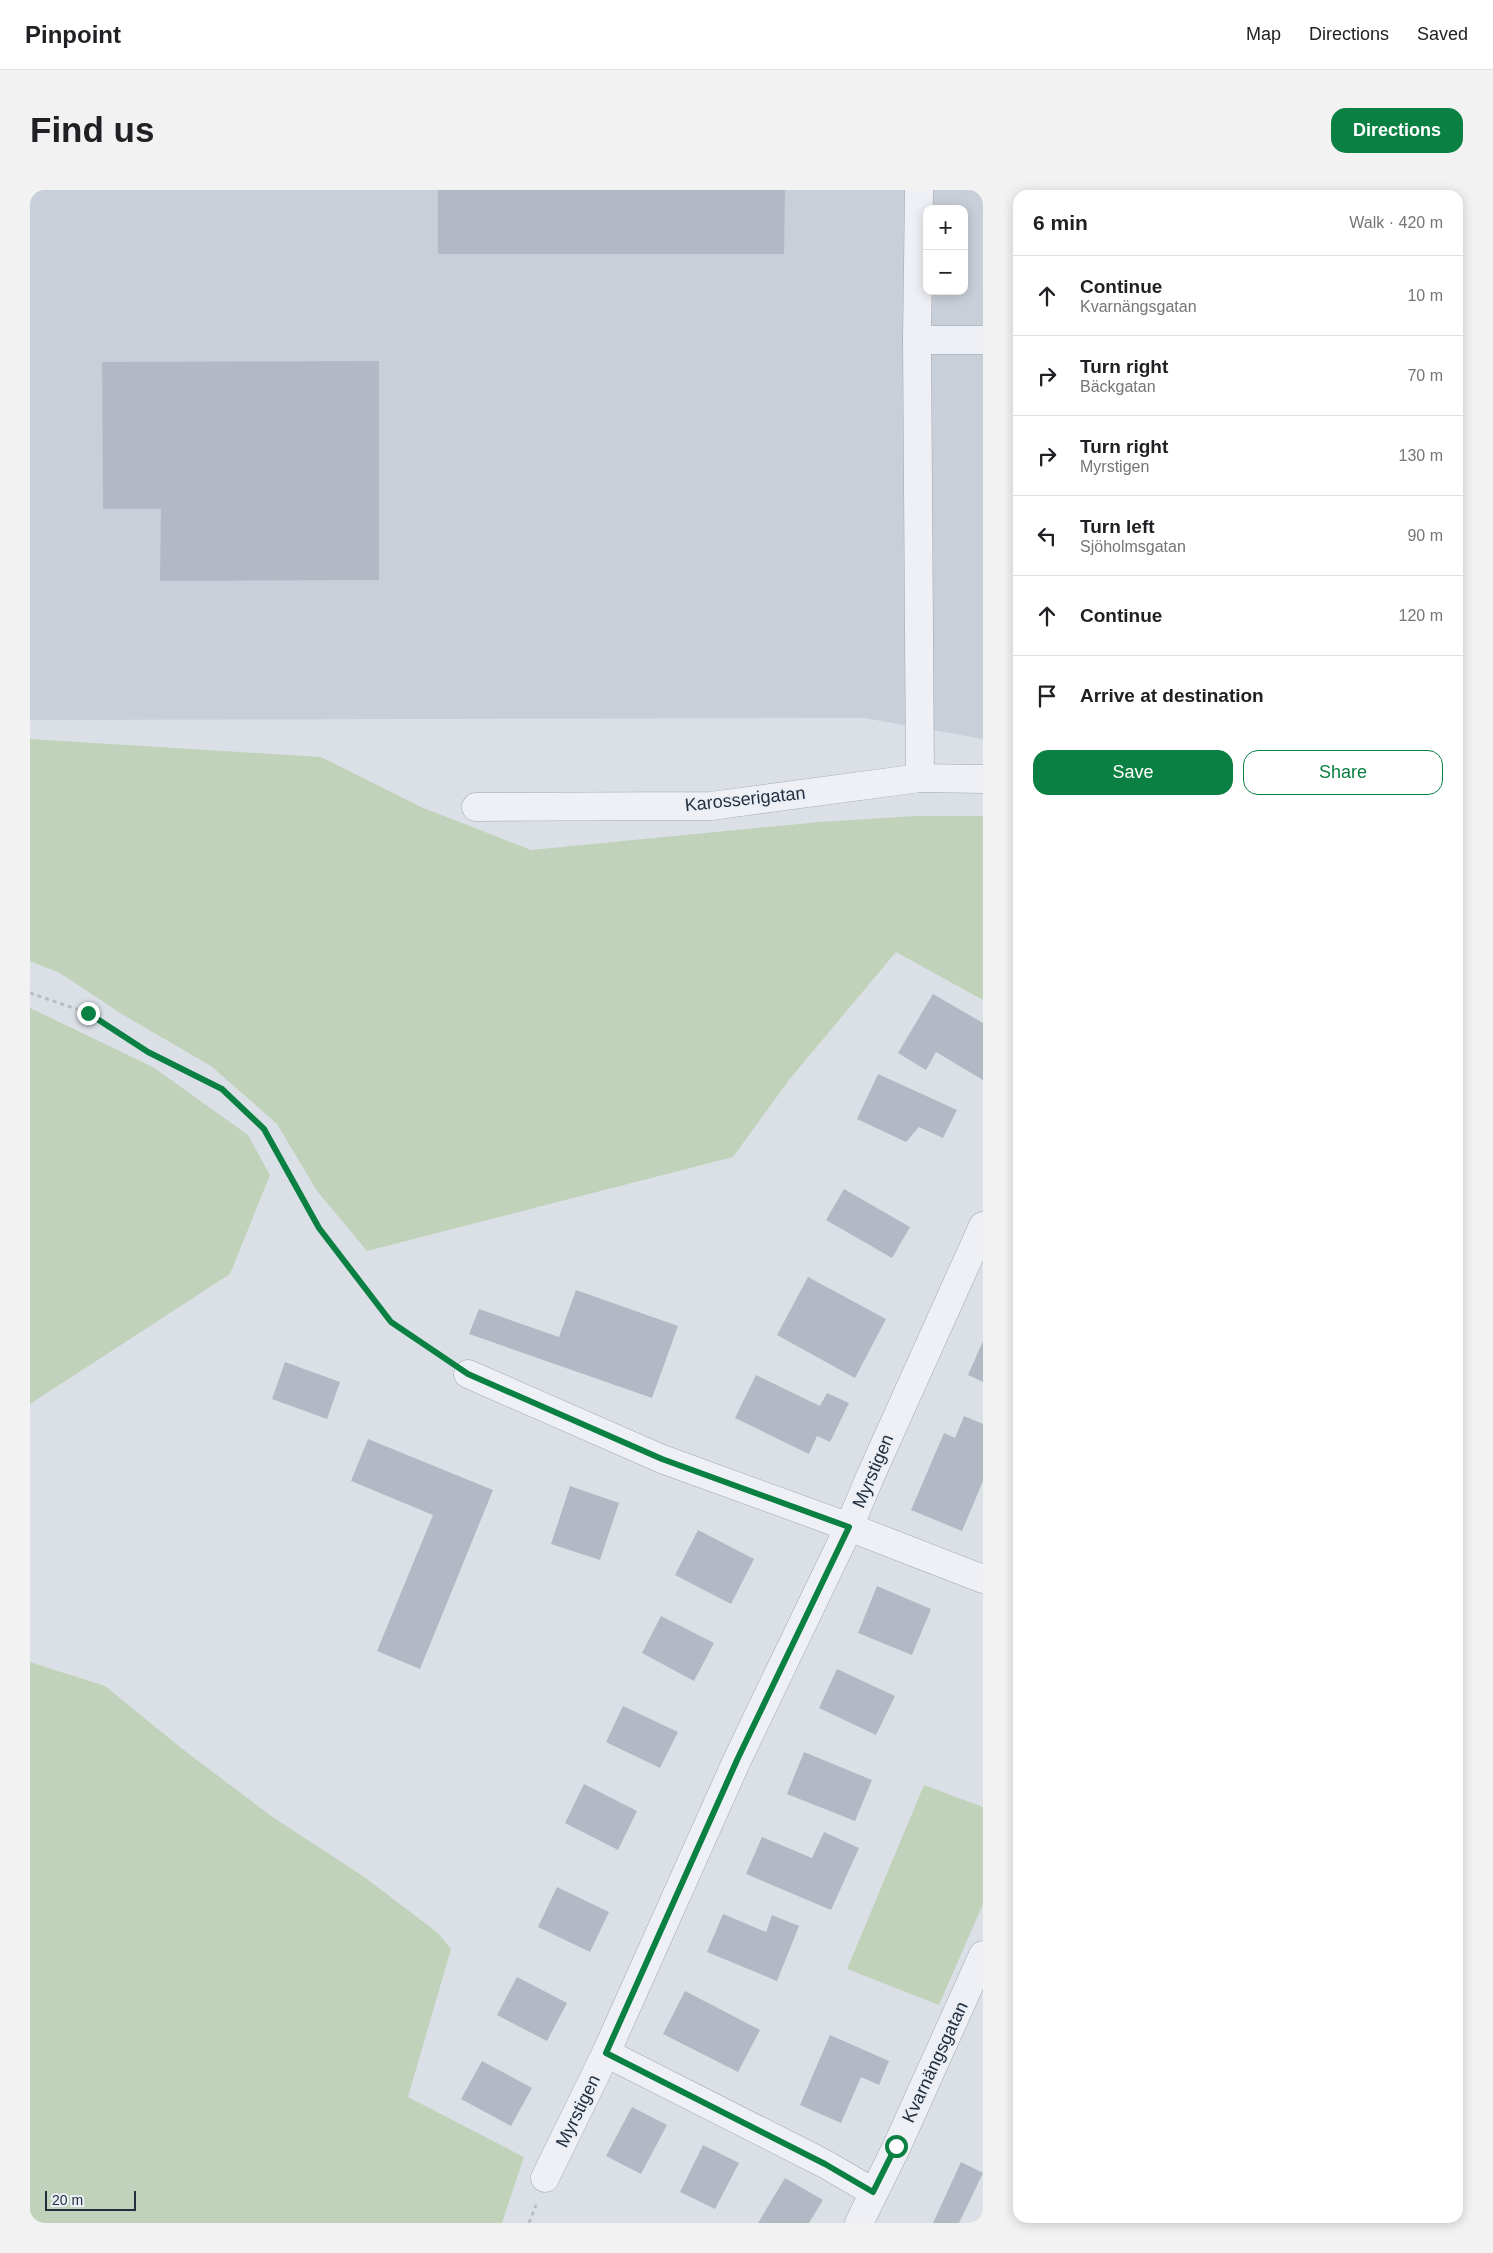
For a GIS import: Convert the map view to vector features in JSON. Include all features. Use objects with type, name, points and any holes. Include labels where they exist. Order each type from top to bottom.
[{"type":"street","points":[[919,190],[917,340],[920,778]]},
{"type":"street","points":[[917,340],[983,340]]},
{"type":"street","name":"Karosserigatan","points":[[476,807],[711,806],[920,778],[983,778]]},
{"type":"street","name":"Myrstigen","points":[[545,2178],[606,2053],[738,1758],[849,1527],[870,1476],[983,1226]]},
{"type":"street","points":[[468,1374],[662,1459],[849,1527],[983,1579]]},
{"type":"street","name":"Kvarnängsgatan","points":[[859,2223],[983,1955]]},
{"type":"street","points":[[606,2053],[825,2164],[873,2192]]},
{"type":"path","points":[[30,993],[88,1013],[148,1052],[222,1089],[264,1129],[319,1228],[391,1322],[468,1374]]},
{"type":"shaded area","points":[[30,190],[983,190],[983,739],[864,718],[30,720]]},
{"type":"green space","points":[[30,739],[321,757],[421,807],[531,850],[819,822],[915,816],[983,816],[983,1000],[896,952],[789,1080],[733,1157],[367,1251],[317,1191],[277,1124],[211,1066],[120,1013],[60,973],[30,961]]},
{"type":"green space","points":[[30,1008],[153,1067],[248,1135],[270,1175],[230,1274],[30,1404]]},
{"type":"green space","points":[[30,1662],[105,1686],[185,1751],[274,1818],[363,1876],[438,1933],[451,1949],[408,2097],[524,2157],[502,2223],[30,2223]]},
{"type":"green space","points":[[924,1785],[983,1807],[983,1904],[939,2005],[847,1969]]},
{"type":"building","points":[[438,190],[785,190],[784,254],[438,254]]},
{"type":"building","points":[[379,361],[379,580],[160,581],[161,509],[103,509],[102,362]]},
{"type":"building","points":[[933,994],[983,1023],[983,1080],[936,1052],[926,1070],[898,1053]]},
{"type":"building","points":[[878,1074],[957,1110],[943,1138],[919,1127],[906,1142],[857,1119]]},
{"type":"building","points":[[844,1189],[910,1227],[892,1258],[826,1220]]},
{"type":"building","points":[[808,1277],[886,1319],[855,1378],[777,1335]]},
{"type":"building","points":[[576,1290],[678,1326],[652,1398],[469,1334],[479,1309],[559,1337]]},
{"type":"building","points":[[983,1341],[983,1382],[968,1375]]},
{"type":"building","points":[[285,1362],[340,1382],[327,1419],[272,1399]]},
{"type":"building","points":[[756,1375],[820,1406],[827,1393],[849,1403],[830,1442],[817,1436],[809,1454],[735,1418]]},
{"type":"building","points":[[964,1416],[983,1424],[983,1481],[962,1531],[911,1510],[944,1433],[955,1438]]},
{"type":"building","points":[[368,1439],[493,1490],[420,1669],[377,1651],[433,1515],[351,1481]]},
{"type":"building","points":[[570,1486],[619,1503],[600,1560],[551,1544]]},
{"type":"building","points":[[698,1530],[754,1559],[731,1604],[675,1575]]},
{"type":"building","points":[[877,1586],[931,1609],[912,1655],[858,1633]]},
{"type":"building","points":[[661,1616],[714,1643],[694,1681],[642,1653]]},
{"type":"building","points":[[837,1669],[895,1696],[876,1735],[819,1708]]},
{"type":"building","points":[[623,1706],[678,1732],[660,1768],[606,1742]]},
{"type":"building","points":[[804,1752],[872,1780],[855,1821],[787,1794]]},
{"type":"building","points":[[584,1784],[637,1811],[618,1850],[565,1823]]},
{"type":"building","points":[[824,1832],[859,1848],[831,1910],[746,1874],[762,1837],[812,1858]]},
{"type":"building","points":[[557,1887],[609,1912],[590,1952],[538,1927]]},
{"type":"building","points":[[723,1914],[766,1932],[772,1915],[799,1926],[777,1981],[707,1952]]},
{"type":"building","points":[[517,1977],[567,2003],[547,2041],[497,2015]]},
{"type":"building","points":[[685,1991],[760,2030],[738,2072],[663,2034]]},
{"type":"building","points":[[830,2035],[889,2061],[879,2085],[861,2077],[841,2123],[800,2105]]},
{"type":"building","points":[[482,2061],[532,2088],[511,2126],[461,2099]]},
{"type":"building","points":[[632,2107],[667,2125],[641,2174],[606,2156]]},
{"type":"building","points":[[703,2145],[739,2163],[715,2209],[680,2192]]},
{"type":"building","points":[[961,2162],[983,2173],[959,2223],[933,2223]]},
{"type":"building","points":[[785,2178],[823,2200],[809,2223],[758,2223]]},
{"type":"route","points":[[88,1013],[148,1052],[222,1089],[264,1129],[319,1228],[391,1322],[468,1374],[662,1459],[849,1527],[738,1758],[606,2053],[825,2164],[873,2192],[896,2146]]}]
